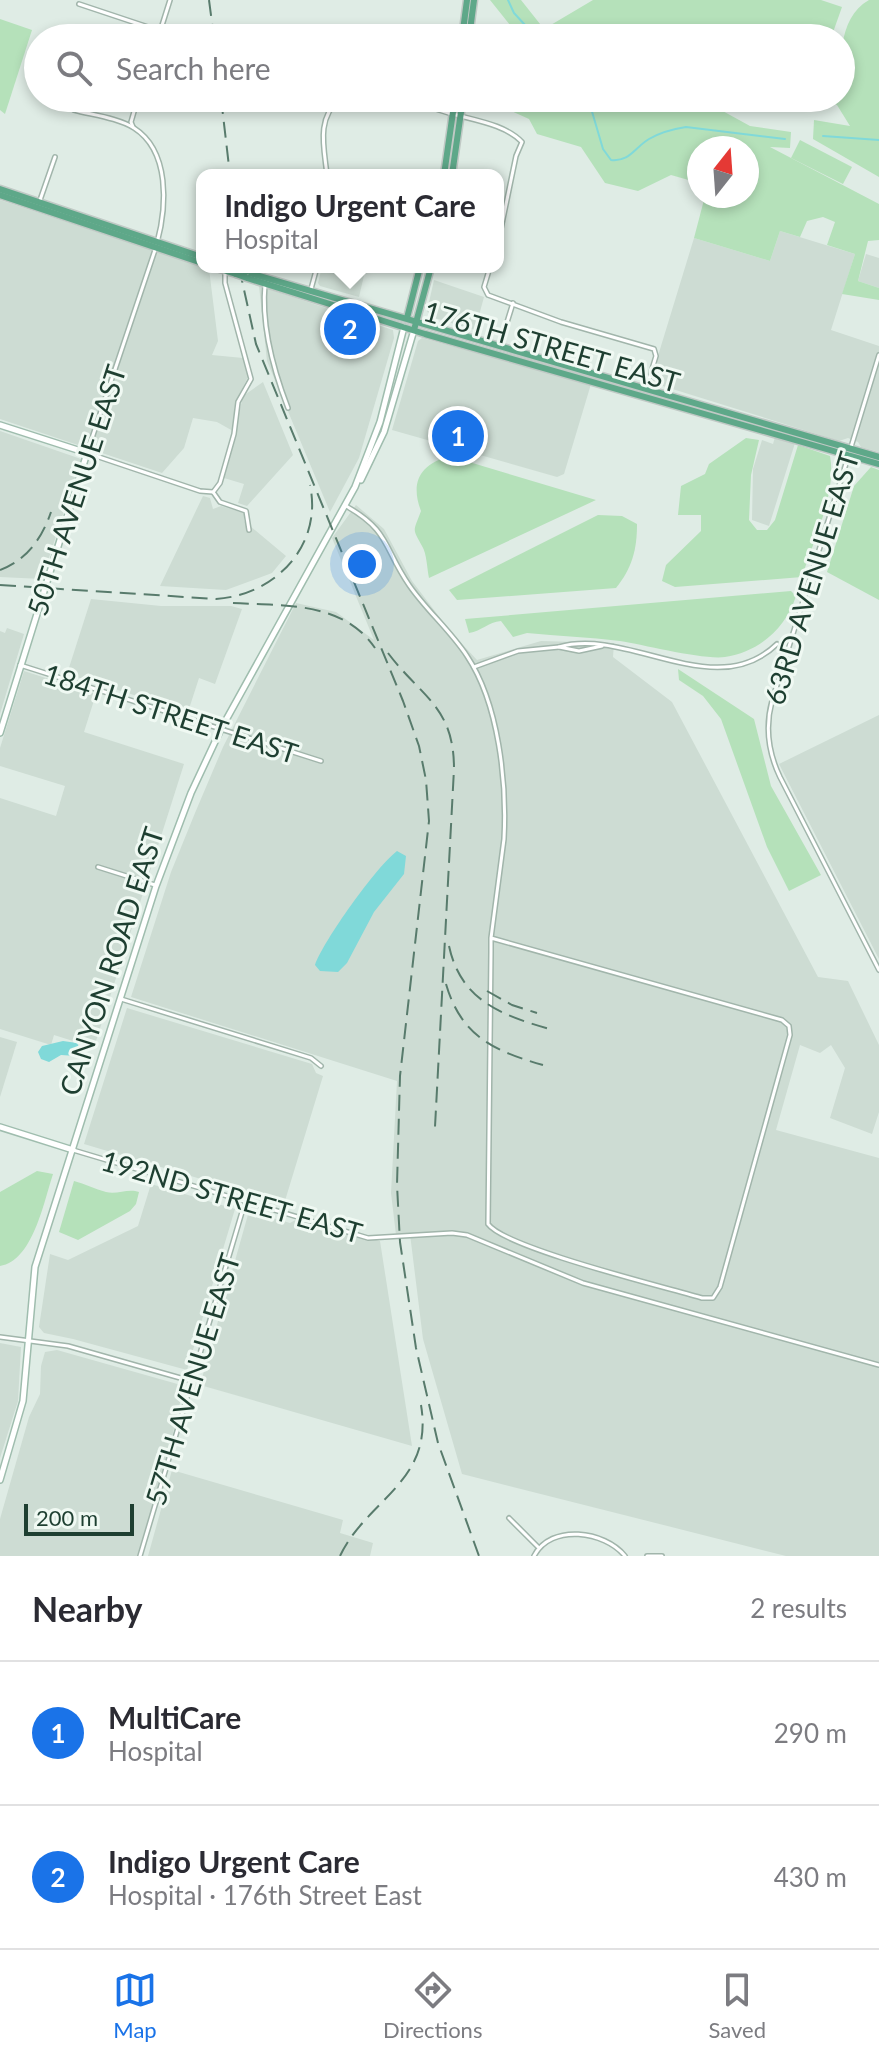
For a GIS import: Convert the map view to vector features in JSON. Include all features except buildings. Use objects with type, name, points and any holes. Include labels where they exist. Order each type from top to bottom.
[{"type":"main road","points":[[471,0],[471,24]]},
{"type":"main road","points":[[465,24],[471,0]]},
{"type":"main road","points":[[445,169],[453,112]]},
{"type":"main road","points":[[453,169],[462,112]]},
{"type":"main road","points":[[0,192],[196,258]]},
{"type":"main road","points":[[0,192],[156,246]]},
{"type":"main road","name":"176TH STREET EAST","points":[[241,273],[414,330],[499,350],[797,433],[879,464]]},
{"type":"main road","name":"CANYON ROAD EAST","points":[[0,1480],[23,1401],[35,1267],[156,886],[191,793],[221,729],[355,487],[380,422],[418,273]]},
{"type":"main road","name":"CANYON ROAD EAST","points":[[355,487],[384,432],[429,273]]},
{"type":"main road","name":"176TH STREET EAST","points":[[247,275],[265,284],[407,317],[499,350]]},
{"type":"main road","name":"176TH STREET EAST","points":[[644,392],[773,433],[879,457]]},
{"type":"main road","points":[[0,425],[87,453]]},
{"type":"main road","points":[[773,433],[797,433]]},
{"type":"main road","name":"50TH AVENUE EAST","points":[[0,733],[87,453]]},
{"type":"main road","name":"192ND STREET EAST","points":[[0,1127],[73,1150]]},
{"type":"street","points":[[162,24],[170,0]]},
{"type":"street","points":[[79,4],[139,24]]},
{"type":"street","points":[[81,112],[133,127],[134,112]]},
{"type":"street","points":[[326,169],[322,132],[329,112]]},
{"type":"street","points":[[440,112],[495,126],[522,142],[516,156],[504,214]]},
{"type":"street","name":"50TH AVENUE EAST","points":[[87,453],[161,229],[161,169],[152,143],[133,127]]},
{"type":"street","points":[[36,202],[55,157]]},
{"type":"street","points":[[213,492],[220,483],[234,434],[238,402],[249,386],[251,376],[225,283],[230,273]]},
{"type":"street","points":[[309,293],[315,273]]},
{"type":"street","points":[[488,273],[485,292],[561,322],[650,347],[656,352],[644,392]]},
{"type":"street","points":[[265,284],[273,370],[288,408]]},
{"type":"street","points":[[499,350],[513,303]]},
{"type":"street","name":"63RD AVENUE EAST","points":[[879,355],[773,694],[768,735],[776,770],[879,970]]},
{"type":"street","points":[[87,453],[200,491],[213,492]]},
{"type":"street","points":[[213,492],[220,502],[246,511],[249,530]]},
{"type":"street","points":[[346,506],[378,529],[408,585],[460,646],[473,667],[494,726],[504,787],[504,839],[491,938],[487,1217],[491,1229],[546,1253],[702,1298],[713,1298],[720,1287],[788,1042],[788,1025],[782,1020],[491,938]]},
{"type":"street","points":[[473,667],[518,651],[569,644],[602,646],[696,666],[723,668],[755,660],[777,644]]},
{"type":"street","name":"184TH STREET EAST","points":[[20,665],[321,761]]},
{"type":"street","points":[[98,867],[156,886]]},
{"type":"street","points":[[120,999],[309,1057],[321,1066]]},
{"type":"street","name":"192ND STREET EAST","points":[[73,1150],[368,1238],[452,1233],[467,1235],[583,1283],[879,1365]]},
{"type":"street","name":"57TH AVENUE EAST","points":[[140,1556],[245,1202]]},
{"type":"street","points":[[0,1337],[75,1348],[191,1381]]},
{"type":"street","points":[[509,1518],[538,1547]]},
{"type":"street","points":[[534,1556],[538,1547],[553,1538],[580,1535],[609,1542],[625,1556]]},
{"type":"street","points":[[647,1556],[662,1556]]},
{"type":"shaded area","points":[[0,200],[196,265],[196,273],[210,273],[218,341],[212,355],[243,358],[248,377],[235,403],[233,431],[217,422],[193,418],[184,448],[162,473],[0,419]]},
{"type":"shaded area","points":[[780,231],[855,254],[831,330],[879,346],[879,452],[861,447],[858,442],[848,438],[839,441],[650,382],[694,238],[770,261]]},
{"type":"shaded area","points":[[866,254],[879,258],[879,288],[858,281]]},
{"type":"shaded area","points":[[320,273],[365,273],[359,297],[318,283]]},
{"type":"shaded area","points":[[434,280],[484,297],[475,330],[431,317],[427,311]]},
{"type":"shaded area","points":[[259,286],[393,330],[394,338],[359,458],[330,512],[267,361]]},
{"type":"shaded area","points":[[422,338],[591,384],[564,474],[557,477],[392,430],[418,341]]},
{"type":"shaded area","points":[[263,382],[293,455],[247,506],[238,503],[244,484],[224,478],[243,396]]},
{"type":"shaded area","points":[[0,431],[81,459],[42,579],[0,577]]},
{"type":"shaded area","points":[[775,437],[795,443],[769,526],[752,520],[753,469],[762,440],[773,444]]},
{"type":"shaded area","points":[[203,496],[210,498],[213,509],[221,506],[244,513],[244,521],[286,556],[272,573],[226,590],[160,586]]},
{"type":"shaded area","points":[[356,505],[384,529],[412,581],[450,631],[477,660],[541,641],[614,643],[613,657],[672,702],[818,977],[848,981],[879,1045],[879,1112],[872,1134],[830,1118],[845,1068],[831,1045],[820,1053],[800,1045],[776,1130],[879,1158],[879,1556],[786,1556],[462,1474],[423,1339],[410,1234],[396,1235],[391,1193],[397,1081],[131,997],[171,872],[195,813],[223,747],[296,603],[336,612],[374,640],[332,538]]},
{"type":"shaded area","points":[[91,599],[242,609],[215,684],[199,678],[188,712],[67,674]]},
{"type":"shaded area","points":[[7,628],[24,634],[0,714],[0,631],[5,633]]},
{"type":"shaded area","points":[[24,671],[96,694],[84,732],[184,764],[96,1041],[73,1041],[54,1035],[51,1045],[0,1029],[0,798],[56,816],[65,786],[0,766],[0,748]]},
{"type":"shaded area","points":[[879,715],[879,959],[779,764]]},
{"type":"shaded area","points":[[127,1008],[312,1064],[316,1073],[323,1076],[284,1204],[84,1144]]},
{"type":"shaded area","points":[[0,1037],[17,1042],[0,1097]]},
{"type":"shaded area","points":[[151,1184],[235,1209],[187,1370],[44,1333],[39,1327],[50,1254],[68,1260],[138,1226]]},
{"type":"shaded area","points":[[249,1211],[290,1223],[299,1218],[380,1241],[412,1446],[200,1385]]},
{"type":"shaded area","points":[[0,1343],[21,1347],[18,1401],[0,1458]]},
{"type":"shaded area","points":[[57,1350],[181,1385],[182,1394],[166,1463],[140,1556],[0,1556],[0,1519],[29,1417],[40,1394],[41,1366],[45,1352]]},
{"type":"shaded area","points":[[172,1470],[343,1520],[340,1533],[373,1543],[370,1556],[148,1556]]},
{"type":"green space","points":[[490,0],[521,0],[540,24],[509,24]]},
{"type":"green space","points":[[593,0],[821,0],[842,7],[836,24],[552,24]]},
{"type":"green space","points":[[869,0],[879,0],[879,177],[813,139],[814,120],[850,126],[841,112],[855,112],[855,24],[849,24],[858,8]]},
{"type":"green space","points":[[0,19],[24,27],[24,55],[5,114],[0,110]]},
{"type":"green space","points":[[514,112],[724,112],[750,126],[791,132],[790,148],[770,147],[879,204],[879,240],[868,241],[858,281],[879,288],[879,300],[842,294],[855,254],[827,245],[835,222],[823,217],[807,221],[800,237],[780,231],[770,261],[694,238],[702,208],[759,208],[759,136],[687,136],[687,180],[671,175],[638,191],[605,183],[581,147],[537,134],[529,119]]},
{"type":"green space","points":[[800,140],[852,167],[843,184],[791,158]]},
{"type":"green space","points":[[746,438],[759,440],[751,475],[749,520],[757,530],[767,530],[775,520],[798,445],[830,456],[827,501],[802,577],[675,587],[662,581],[666,565],[701,531],[701,515],[678,515],[681,486],[705,474],[709,464]]},
{"type":"green space","points":[[449,456],[596,500],[429,578],[425,553],[415,530],[421,511],[417,483],[431,464]]},
{"type":"green space","points":[[871,467],[879,470],[879,600],[827,572],[854,486]]},
{"type":"green space","points":[[598,515],[622,516],[637,524],[632,558],[616,588],[457,600],[449,590]]},
{"type":"green space","points":[[791,591],[796,596],[791,608],[770,637],[749,650],[725,657],[597,638],[527,633],[513,637],[501,621],[469,633],[465,619]]},
{"type":"green space","points":[[678,669],[754,719],[771,786],[821,875],[789,891],[767,847],[721,719],[703,696],[679,680]]},
{"type":"green space","points":[[37,1171],[53,1174],[36,1228],[21,1253],[0,1266],[0,1192]]},
{"type":"green space","points":[[74,1181],[106,1192],[139,1192],[136,1204],[130,1211],[78,1240],[59,1232]]},
{"type":"water","points":[[397,851],[406,856],[404,874],[374,912],[347,963],[338,972],[320,971],[315,965],[339,922]]},
{"type":"water","points":[[63,1041],[77,1043],[81,1051],[76,1056],[61,1055],[49,1062],[41,1059],[38,1052],[42,1046]]},
{"type":"waterway","points":[[508,0],[524,24]]},
{"type":"waterway","points":[[592,112],[603,149],[611,160],[627,157],[658,134],[686,127],[785,139]]},
{"type":"waterway","points":[[823,136],[879,140]]},
{"type":"railway","points":[[209,0],[212,24]]},
{"type":"railway","points":[[223,112],[229,169]]},
{"type":"railway","points":[[240,273],[256,344],[403,701],[419,746],[426,780],[429,821],[400,1076],[397,1185],[400,1242],[416,1348],[438,1443],[479,1556]]},
{"type":"railway","points":[[0,585],[216,599],[238,595],[275,577],[302,547],[312,507],[310,485]]},
{"type":"railway","points":[[0,570],[26,554],[43,531],[51,512]]},
{"type":"railway","points":[[233,603],[292,606],[329,614],[362,633],[375,648]]},
{"type":"railway","points":[[388,653],[442,716],[453,748],[435,1127]]},
{"type":"railway","points":[[449,946],[463,981],[487,1004],[518,1019],[553,1030]]},
{"type":"railway","points":[[446,984],[452,1002],[470,1029],[509,1054],[543,1065]]},
{"type":"railway","points":[[487,991],[512,1005],[537,1013]]},
{"type":"railway","points":[[340,1556],[352,1536],[408,1472],[418,1453],[422,1431],[421,1405]]},
{"type":"place","name":"Indigo Urgent Care","points":[[350,329]]},
{"type":"place","name":"MultiCare","points":[[458,436]]}]
